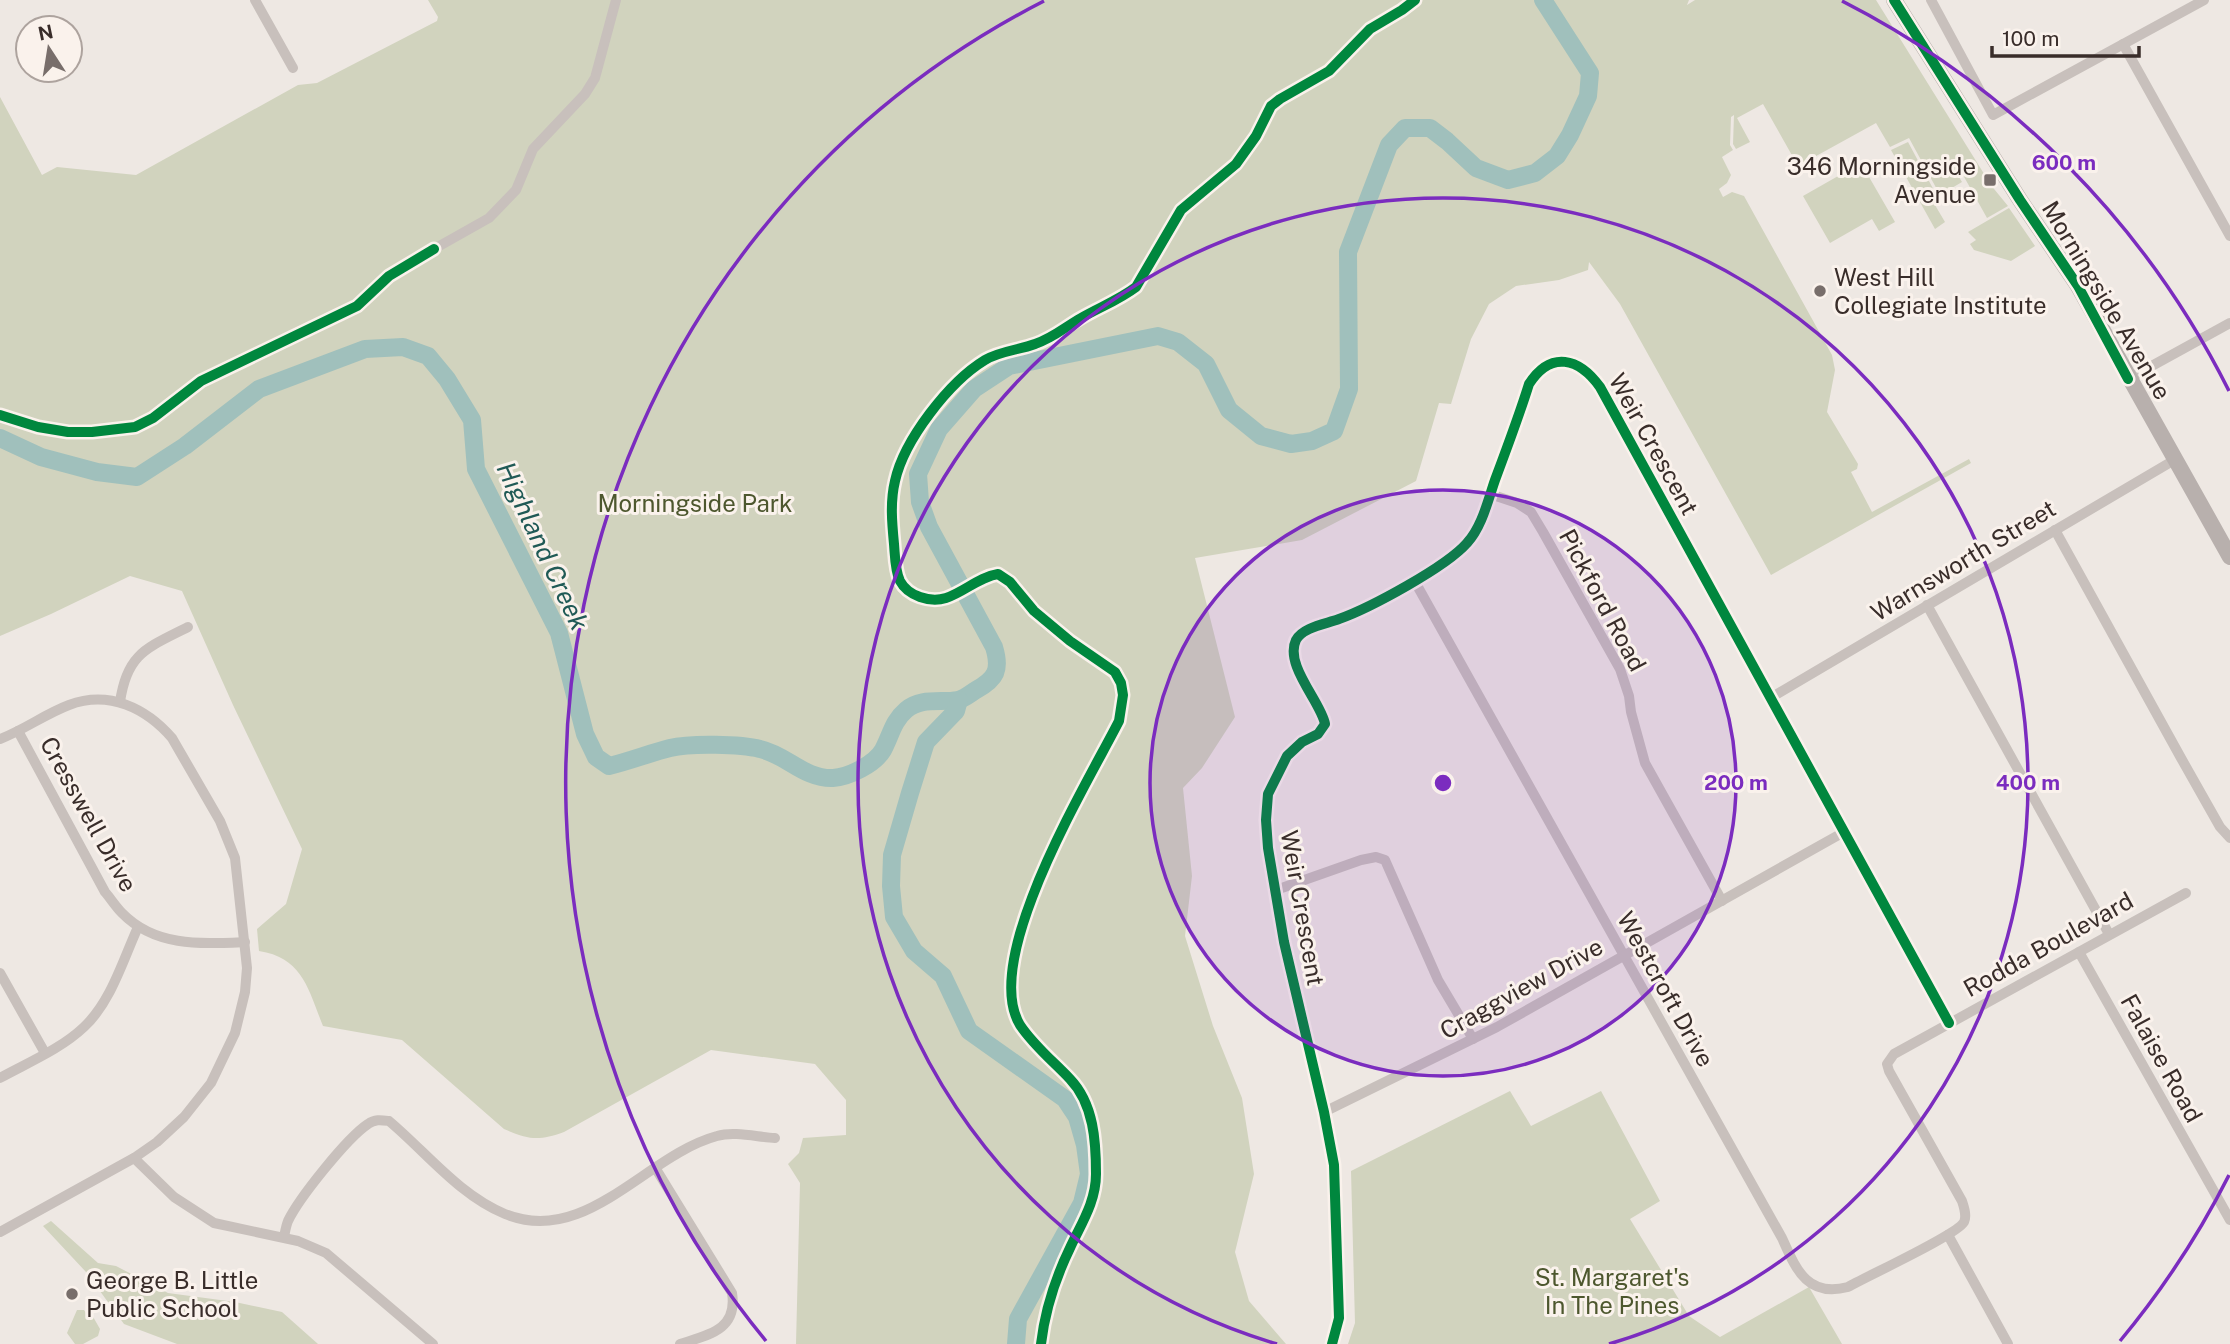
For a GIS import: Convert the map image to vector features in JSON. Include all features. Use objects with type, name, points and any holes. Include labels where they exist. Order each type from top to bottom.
[{"type":"main road","name":"Morningside Avenue","points":[[1894,0],[2020,200],[2078,286],[2230,557]]},
{"type":"street","points":[[434,248],[489,218],[516,190],[533,149],[585,94],[595,78],[616,0]]},
{"type":"street","points":[[1931,0],[1993,114],[2204,0]]},
{"type":"street","points":[[256,1],[293,68]]},
{"type":"street","points":[[2123,44],[2230,236]]},
{"type":"street","points":[[2128,379],[2230,323]]},
{"type":"street","name":"Weir Crescent","points":[[1332,1344],[1339,1318],[1334,1165],[1284,942],[1268,848],[1266,820],[1268,794],[1274,777],[1287,756],[1302,741],[1318,734],[1325,724],[1295,660],[1297,638],[1305,632],[1356,612],[1415,580],[1468,543],[1481,519],[1529,384],[1537,372],[1550,363],[1567,362],[1579,365],[1600,387],[1949,1023]]},
{"type":"street","name":"Warnsworth Street","points":[[1772,697],[2176,459]]},
{"type":"street","name":"Pickford Road","points":[[1490,494],[1517,503],[1531,512],[1550,544],[1620,669],[1645,763],[1721,901]]},
{"type":"street","points":[[2055,530],[2220,827],[2230,838]]},
{"type":"street","name":"Westcroft Drive","points":[[1415,580],[1782,1238],[1794,1264],[1810,1283],[1824,1289],[1837,1290],[1848,1287],[1948,1235]]},
{"type":"street","points":[[1927,605],[2109,934]]},
{"type":"street","points":[[120,702],[122,685],[129,667],[139,655],[188,627]]},
{"type":"street","points":[[0,740],[69,705],[95,699],[120,702],[144,712],[166,732],[220,821],[235,858],[247,968],[245,992],[235,1032],[211,1083],[190,1111],[157,1142],[134,1158],[0,1232]]},
{"type":"street","name":"Cresswell Drive","points":[[18,731],[105,892],[120,911],[138,927],[170,941],[245,942]]},
{"type":"street","name":"Craggview Drive","points":[[1324,1112],[1545,1001],[1844,832]]},
{"type":"street","points":[[1276,890],[1362,860],[1385,860],[1438,980],[1473,1039]]},
{"type":"street","name":"Rodda Boulevard","points":[[1948,1235],[1964,1223],[1966,1216],[1962,1201],[1887,1064],[1894,1054],[2186,893]]},
{"type":"street","points":[[0,1078],[75,1035],[96,1013],[138,927]]},
{"type":"street","name":"Falaise Road","points":[[2079,952],[2230,1220]]},
{"type":"street","points":[[0,972],[45,1053]]},
{"type":"street","points":[[284,1237],[287,1222],[318,1176],[359,1132],[369,1123],[378,1120],[389,1121],[475,1197],[507,1215],[524,1219],[555,1220],[585,1212],[689,1147],[718,1135],[775,1138]]},
{"type":"street","points":[[134,1158],[174,1197],[214,1223],[284,1237],[326,1254],[433,1344]]},
{"type":"street","points":[[656,1169],[732,1293],[734,1303],[724,1325],[709,1335],[680,1344]]},
{"type":"street","points":[[1948,1235],[2008,1344]]},
{"type":"green space","name":"Morningside Park","points":[[428,0],[1689,0],[1687,5],[1695,0],[1876,0],[1986,177],[1984,179],[1987,185],[1990,184],[2008,206],[1987,218],[1963,175],[1959,177],[1962,182],[1940,195],[1909,138],[1890,147],[1876,123],[1798,166],[1763,104],[1737,118],[1750,142],[1736,149],[1733,144],[1734,115],[1731,117],[1730,145],[1733,150],[1722,157],[1731,175],[1727,183],[1719,189],[1723,197],[1732,192],[1744,196],[1832,355],[1835,370],[1827,412],[1858,464],[1857,469],[1851,472],[1872,512],[1969,459],[1971,463],[1771,575],[1620,304],[1589,262],[1588,270],[1559,280],[1516,286],[1489,304],[1471,339],[1451,404],[1439,403],[1416,481],[1302,540],[1195,558],[1235,717],[1202,768],[1183,788],[1192,876],[1185,936],[1213,1026],[1242,1098],[1254,1174],[1235,1252],[1249,1301],[1286,1344],[796,1344],[800,1183],[788,1164],[799,1153],[803,1138],[846,1135],[846,1100],[815,1064],[711,1050],[564,1132],[534,1138],[504,1129],[402,1040],[323,1026],[308,988],[295,968],[285,960],[259,951],[257,929],[286,904],[302,849],[182,591],[130,576],[0,636],[0,97],[42,175],[57,167],[136,175],[298,85],[317,83],[437,21],[438,17]]},
{"type":"green space","points":[[1908,142],[1937,196],[1932,200],[1945,222],[1935,229],[1891,150]]},
{"type":"green space","points":[[1861,163],[1895,222],[1879,231],[1872,219],[1830,243],[1803,196]]},
{"type":"green space","points":[[2009,208],[2035,246],[2011,261],[1974,250],[1970,244],[1976,240],[1968,232]]},
{"type":"green space","name":"St. Margaret's In The Pines","points":[[1510,1091],[1531,1126],[1601,1091],[1660,1201],[1630,1219],[1689,1316],[1720,1337],[1809,1287],[1842,1344],[1348,1344],[1355,1323],[1351,1171]]},
{"type":"green space","points":[[51,1221],[98,1263],[116,1266],[168,1293],[235,1302],[282,1312],[318,1344],[177,1344],[124,1324],[86,1272],[43,1226]]},
{"type":"green space","points":[[77,1310],[84,1310],[88,1316],[92,1315],[100,1329],[98,1336],[83,1344],[75,1344],[67,1333]]},
{"type":"waterway","name":"Highland Creek","points":[[0,438],[41,457],[97,472],[137,477],[185,446],[259,389],[365,349],[403,347],[428,356],[447,379],[472,420],[476,469],[559,633],[585,734],[596,757],[609,766],[679,746],[741,746],[770,752],[813,775],[833,778],[846,775],[868,765],[879,755],[898,719],[906,710],[918,703],[952,701],[967,696],[988,682],[997,668],[994,647],[929,527],[920,502],[918,474],[939,429],[974,389],[1009,366],[1158,336],[1178,342],[1206,364],[1229,410],[1261,436],[1291,444],[1312,441],[1334,431],[1349,389],[1348,252],[1389,145],[1405,128],[1430,128],[1476,168],[1508,180],[1535,173],[1557,156],[1570,135],[1588,96],[1590,73],[1543,0]]},
{"type":"waterway","points":[[959,700],[956,711],[926,742],[910,793],[892,855],[894,917],[914,951],[943,976],[969,1031],[1065,1099],[1077,1117],[1089,1174],[1082,1203],[1018,1319],[1016,1344]]},
{"type":"cycle path","points":[[1041,1344],[1055,1283],[1093,1194],[1096,1174],[1095,1149],[1089,1112],[1078,1089],[1037,1047],[1020,1025],[1011,996],[1014,959],[1025,916],[1042,872],[1119,721],[1123,695],[1121,683],[1115,672],[1070,641],[1034,611],[1010,582],[998,574],[984,578],[946,598],[933,600],[908,591],[900,581],[895,563],[892,512],[895,481],[918,430],[957,382],[985,360],[1048,339],[1136,287],[1181,210],[1236,164],[1256,136],[1271,106],[1329,71],[1370,29],[1415,0]]},
{"type":"cycle path","points":[[1894,0],[2020,200],[2078,286],[2128,379]]},
{"type":"cycle path","points":[[0,415],[38,427],[68,432],[135,427],[153,418],[201,381],[357,306],[389,276],[434,249]]},
{"type":"cycle path","points":[[1332,1344],[1339,1318],[1334,1165],[1284,942],[1268,848],[1266,820],[1268,794],[1287,756],[1302,742],[1318,734],[1325,724],[1295,661],[1296,640],[1304,632],[1353,614],[1388,596],[1425,575],[1467,543],[1484,513],[1529,384],[1546,366],[1556,362],[1574,364],[1592,377],[1600,387],[1949,1023]]},
{"type":"place","name":"346 Morningside Avenue","points":[[1990,180]]},
{"type":"place","name":"West Hill Collegiate Institute","points":[[1820,291]]},
{"type":"place","name":"George B. Little Public School","points":[[72,1294]]}]
